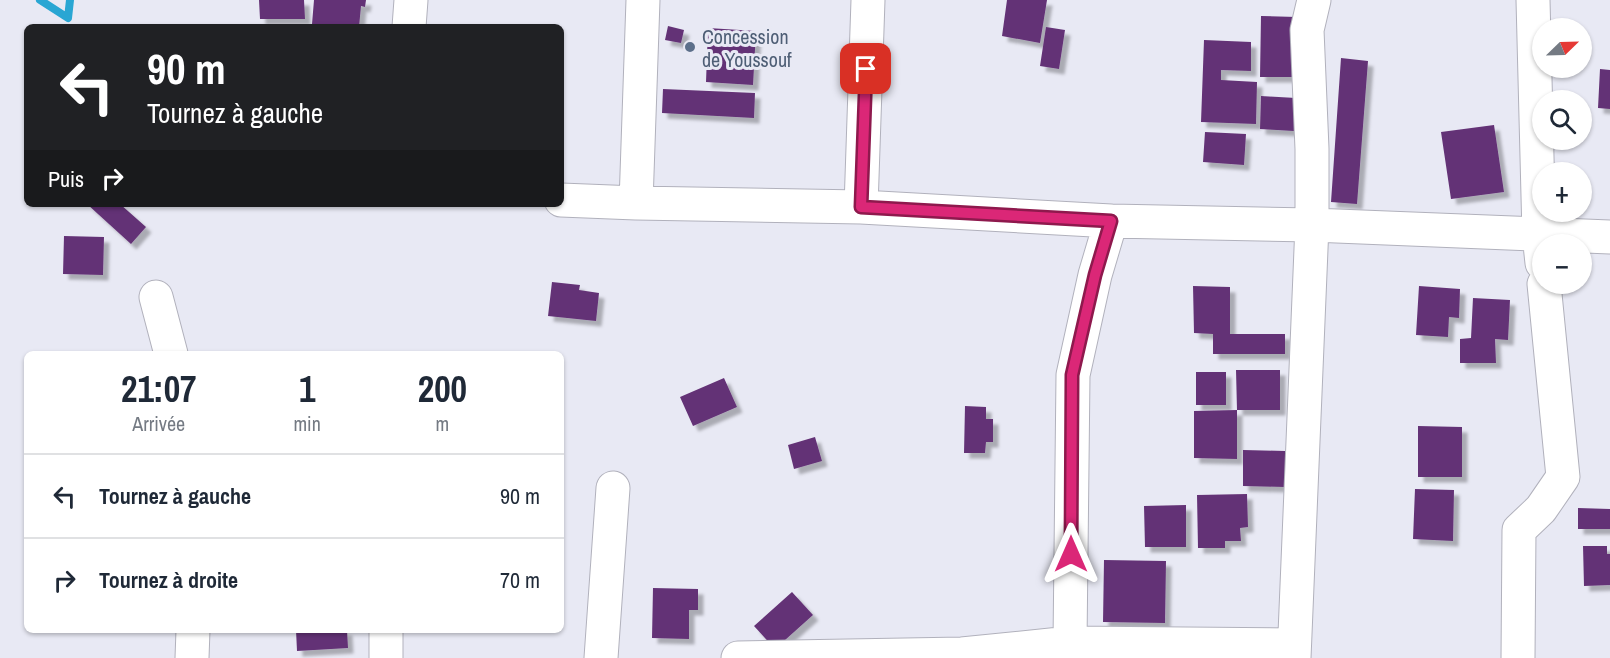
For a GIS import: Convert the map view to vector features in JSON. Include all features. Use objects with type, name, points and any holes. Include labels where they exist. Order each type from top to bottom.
[{"type":"street","points":[[409,24],[411,0]]},
{"type":"street","points":[[636,203],[643,0]]},
{"type":"street","points":[[861,207],[868,0]]},
{"type":"street","points":[[738,658],[1070,651],[1294,651],[1312,225],[1312,149],[1307,30],[1314,0]]},
{"type":"street","points":[[1533,0],[1540,234]]},
{"type":"street","points":[[564,200],[861,207],[1111,221],[1312,225],[1532,248]]},
{"type":"street","points":[[1070,651],[1072,375],[1095,275],[1111,221]]},
{"type":"street","points":[[1592,240],[1610,237]]},
{"type":"street","points":[[1518,658],[1519,530],[1541,509],[1563,477],[1545,294]]},
{"type":"street","points":[[156,297],[170,351]]},
{"type":"street","points":[[601,658],[613,488]]},
{"type":"street","points":[[192,658],[193,633]]},
{"type":"street","points":[[386,633],[386,658]]},
{"type":"building","points":[[259,0],[304,0],[305,19],[260,19]]},
{"type":"building","points":[[314,0],[366,0],[365,7],[361,6],[359,24],[312,24]]},
{"type":"building","points":[[1007,0],[1047,0],[1040,43],[1002,36]]},
{"type":"building","points":[[1261,16],[1297,17],[1296,77],[1260,77]]},
{"type":"building","points":[[668,26],[684,30],[681,43],[665,40]]},
{"type":"building","points":[[1046,27],[1065,30],[1059,69],[1040,66]]},
{"type":"building","points":[[708,28],[756,31],[753,85],[706,82]]},
{"type":"building","points":[[1204,40],[1251,42],[1251,71],[1221,70],[1221,80],[1257,82],[1256,124],[1201,122]]},
{"type":"building","points":[[1341,58],[1368,61],[1357,204],[1331,202]]},
{"type":"building","points":[[1600,69],[1610,70],[1610,109],[1598,108]]},
{"type":"building","points":[[663,89],[755,93],[754,118],[662,113]]},
{"type":"building","points":[[1261,96],[1296,98],[1294,131],[1260,129]]},
{"type":"building","points":[[1494,125],[1504,192],[1451,199],[1441,132]]},
{"type":"building","points":[[1205,132],[1246,134],[1244,165],[1203,162]]},
{"type":"building","points":[[90,207],[123,207],[146,227],[131,244]]},
{"type":"building","points":[[64,236],[104,237],[103,275],[63,274]]},
{"type":"building","points":[[552,282],[580,285],[579,290],[599,293],[596,321],[548,316]]},
{"type":"building","points":[[1193,286],[1230,287],[1230,334],[1285,334],[1285,354],[1213,354],[1213,334],[1194,333]]},
{"type":"building","points":[[1419,286],[1460,289],[1459,318],[1449,317],[1448,337],[1416,335]]},
{"type":"building","points":[[1473,298],[1510,300],[1508,340],[1495,339],[1496,363],[1460,363],[1460,339],[1471,338]]},
{"type":"building","points":[[1236,370],[1280,370],[1280,410],[1237,410]]},
{"type":"building","points":[[1196,372],[1226,372],[1226,405],[1196,405]]},
{"type":"building","points":[[724,378],[737,407],[693,426],[680,397]]},
{"type":"building","points":[[965,406],[986,407],[986,419],[993,419],[993,442],[986,442],[985,453],[964,453]]},
{"type":"building","points":[[1237,410],[1237,459],[1194,458],[1194,411]]},
{"type":"building","points":[[1418,426],[1462,427],[1462,477],[1418,477]]},
{"type":"building","points":[[815,437],[822,461],[794,469],[788,445]]},
{"type":"building","points":[[1243,450],[1285,451],[1285,487],[1243,486]]},
{"type":"building","points":[[1415,489],[1454,490],[1453,541],[1413,539]]},
{"type":"building","points":[[1247,494],[1248,527],[1240,528],[1241,541],[1225,541],[1225,548],[1198,548],[1197,495]]},
{"type":"building","points":[[1186,505],[1186,547],[1145,547],[1144,506]]},
{"type":"building","points":[[1578,508],[1610,509],[1610,529],[1578,529]]},
{"type":"building","points":[[1583,546],[1607,546],[1607,554],[1610,554],[1610,585],[1584,586]]},
{"type":"building","points":[[1104,560],[1166,561],[1165,623],[1103,622]]},
{"type":"building","points":[[653,588],[698,589],[698,610],[689,610],[689,639],[652,638]]},
{"type":"building","points":[[792,592],[813,615],[775,649],[754,626]]},
{"type":"building","points":[[296,633],[347,633],[348,648],[297,651]]},
{"type":"waterway","points":[[40,0],[68,18],[70,0]]},
{"type":"place","name":"Concession de Youssouf","points":[[690,47]]},
{"type":"route","points":[[866,69],[861,207],[1111,221],[1095,275],[1072,375],[1071,554]]}]
